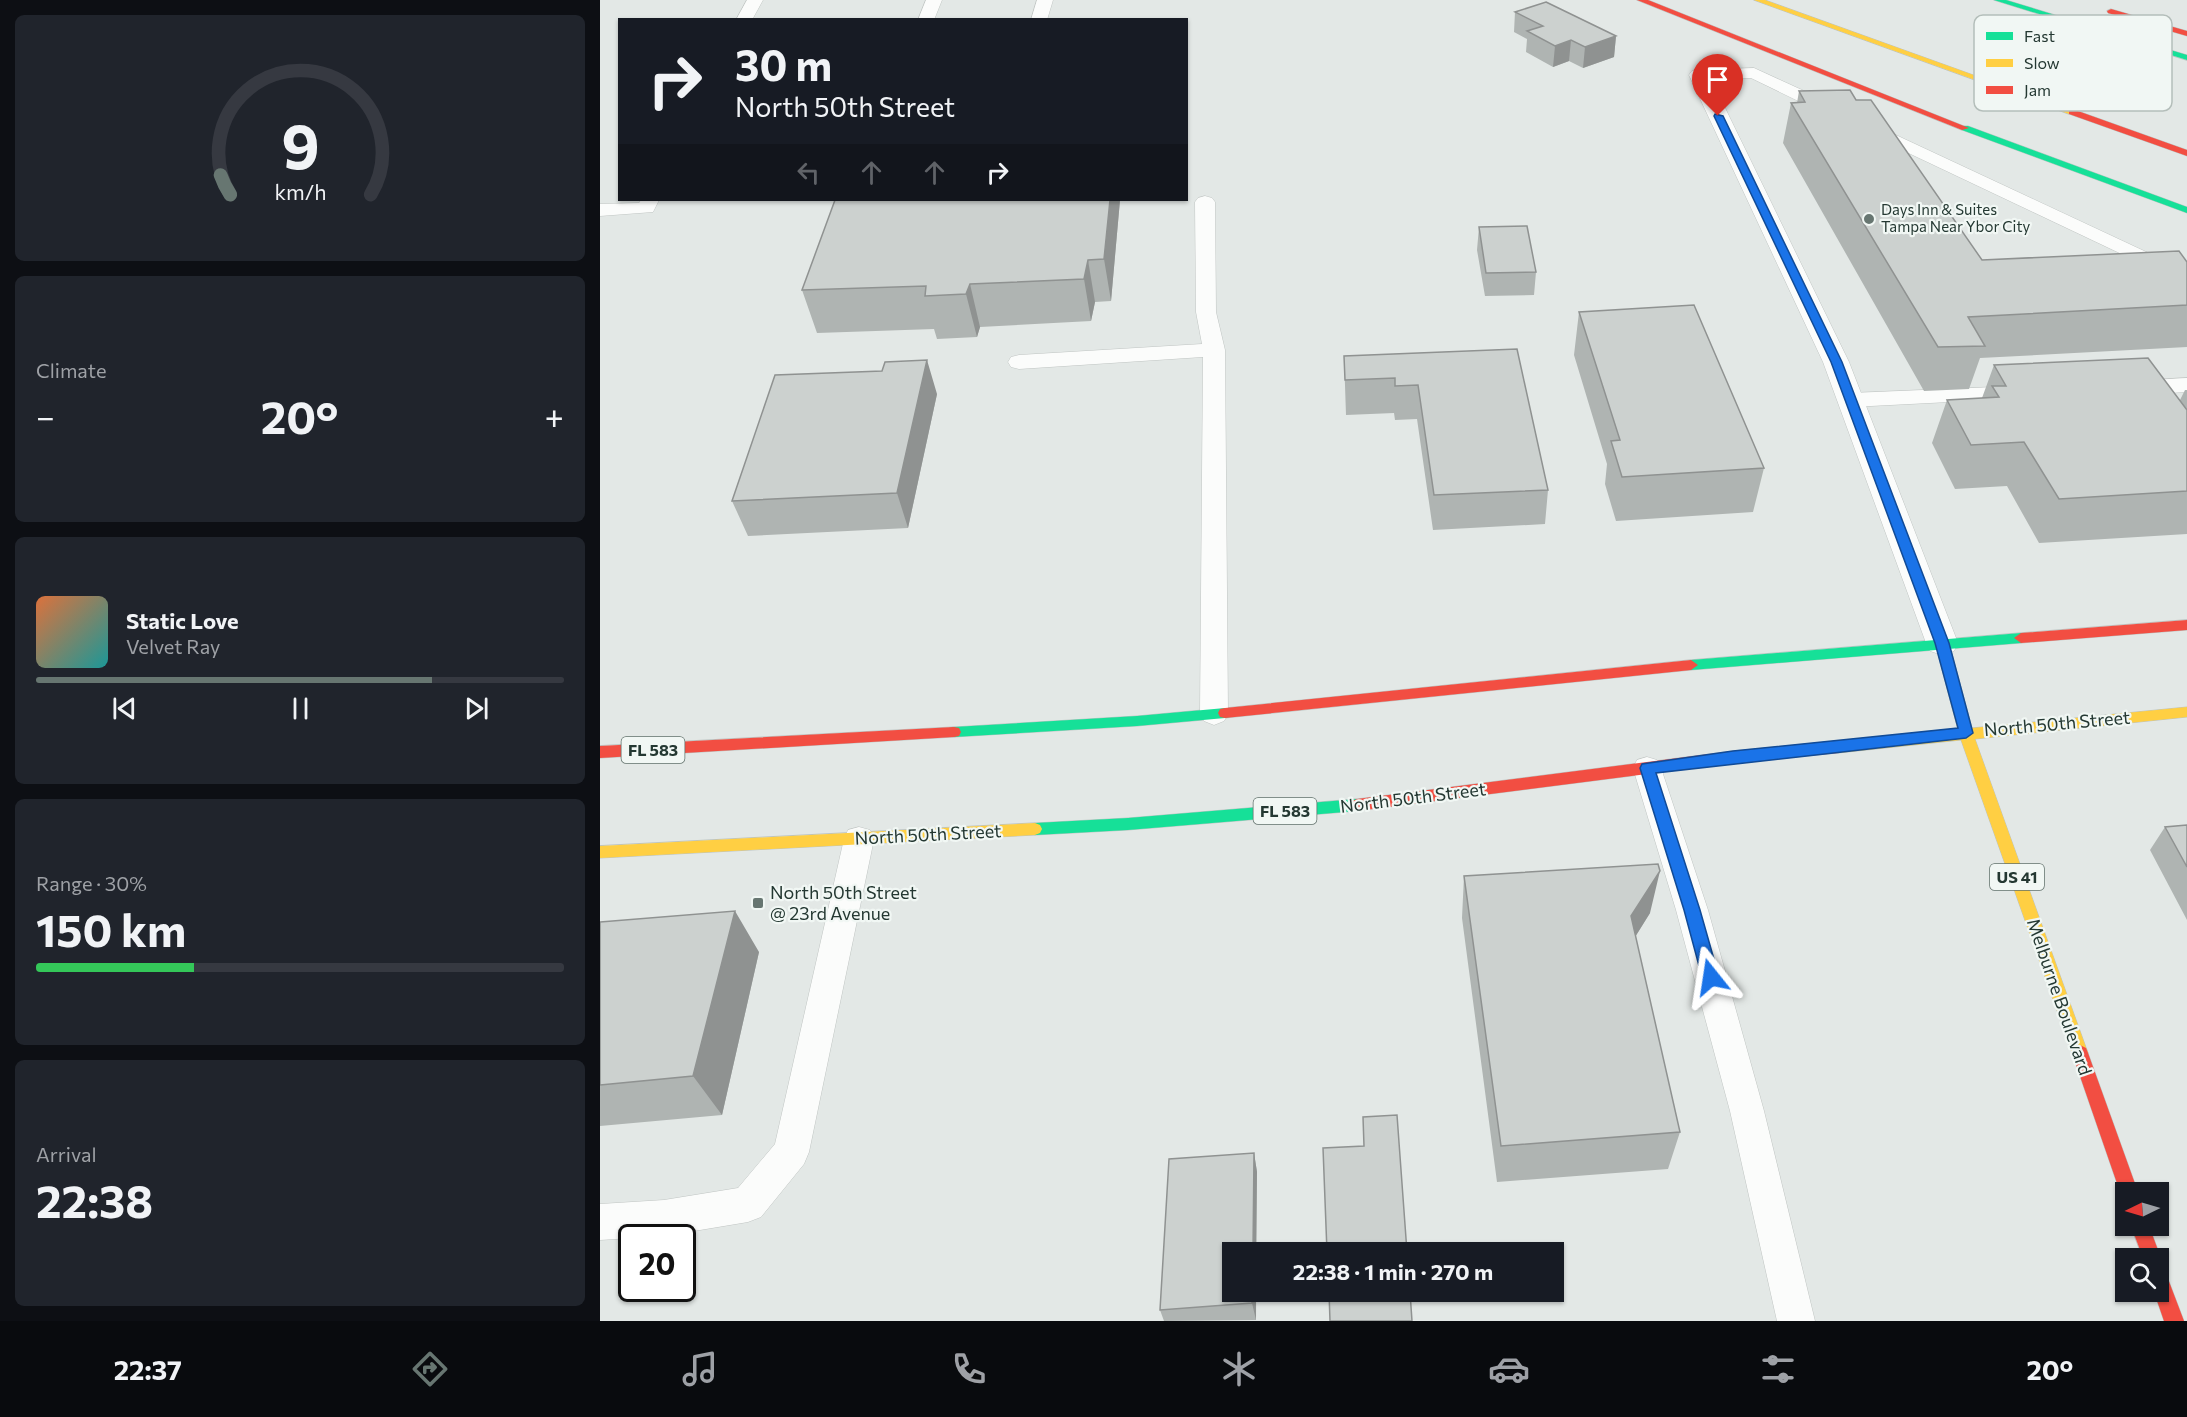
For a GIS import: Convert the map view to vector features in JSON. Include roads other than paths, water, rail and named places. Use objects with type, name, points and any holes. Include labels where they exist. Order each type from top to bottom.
[{"type":"main road","points":[[1641,0],[2023,150],[2187,210]]},
{"type":"main road","points":[[1758,0],[1974,77]]},
{"type":"main road","points":[[1998,0],[2047,15]]},
{"type":"main road","points":[[2096,7],[2123,15]]},
{"type":"main road","points":[[2172,30],[2187,34]]},
{"type":"main road","points":[[2172,53],[2187,58]]},
{"type":"main road","points":[[2069,111],[2187,153]]},
{"type":"main road","points":[[1942,643],[2187,625]]},
{"type":"main road","name":"FL 583","points":[[600,752],[1050,726],[1214,714],[1679,666],[1942,643]]},
{"type":"main road","name":"US 41","points":[[1942,643],[1966,733]]},
{"type":"main road","name":"North 50th Street","points":[[600,852],[1128,824],[1375,804],[1733,757],[2187,712]]},
{"type":"main road","name":"Melburne Boulevard","points":[[1966,733],[2124,1182]]},
{"type":"main road","points":[[2167,1302],[2174,1321]]},
{"type":"street","points":[[1699,75],[1836,362],[1942,643]]},
{"type":"lane","points":[[745,18],[755,0]]},
{"type":"lane","points":[[927,18],[934,0]]},
{"type":"lane","points":[[1040,18],[1045,0]]},
{"type":"lane","points":[[1699,75],[1754,73],[2187,279]]},
{"type":"lane","points":[[600,210],[646,208],[650,201]]},
{"type":"lane","points":[[1205,201],[1206,312],[1214,350],[1214,714]]},
{"type":"lane","points":[[1019,362],[1214,350]]},
{"type":"lane","points":[[1851,400],[2032,392],[1961,374]]},
{"type":"lane","points":[[1884,398],[1916,376]]},
{"type":"lane","points":[[2118,388],[2187,385]]},
{"type":"lane","points":[[1647,768],[1692,910],[1747,1111],[1796,1321]]},
{"type":"lane","points":[[600,1222],[664,1218],[748,1204],[791,1152],[859,839]]},
{"type":"place","name":"Days Inn & Suites Tampa Near Ybor City","points":[[1869,219]]},
{"type":"place","name":"North 50th Street @ 23rd Avenue","points":[[758,903]]}]
